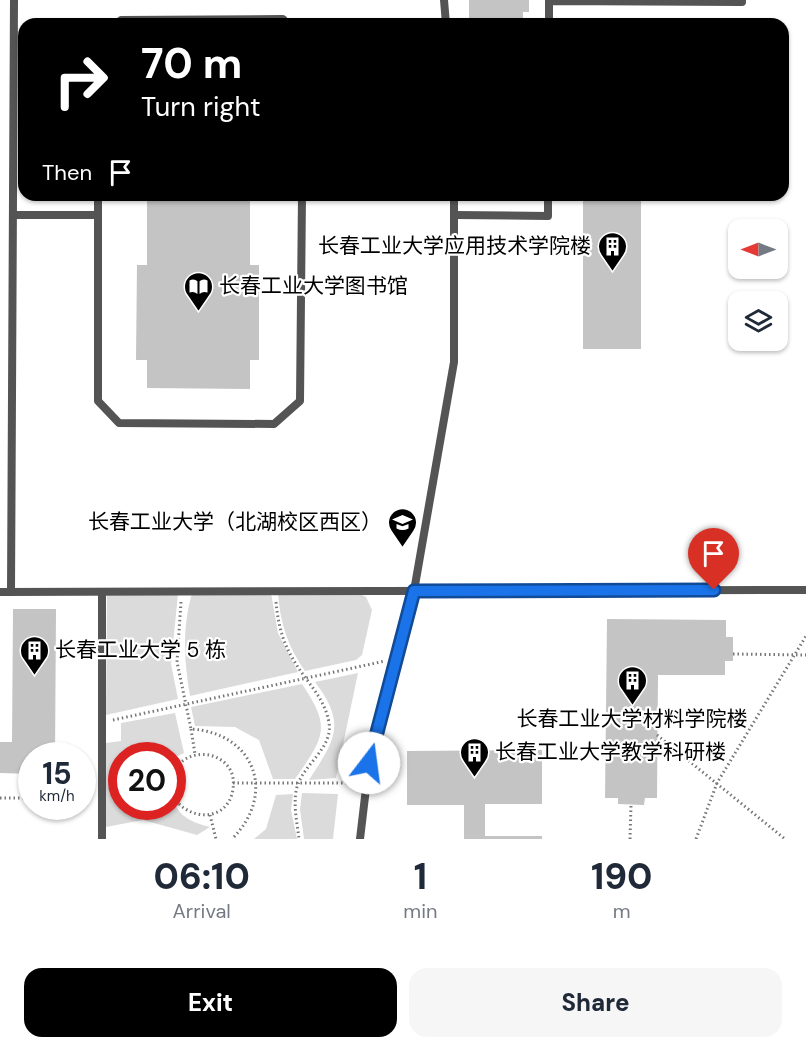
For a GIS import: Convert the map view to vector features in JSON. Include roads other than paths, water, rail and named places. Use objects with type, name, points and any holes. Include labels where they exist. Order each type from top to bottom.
[{"type":"lane","points":[[11,592],[14,0]]},
{"type":"lane","points":[[444,0],[446,18]]},
{"type":"lane","points":[[549,18],[549,1],[742,0]]},
{"type":"lane","points":[[98,201],[98,400],[119,423],[274,424],[300,401],[302,201]]},
{"type":"lane","points":[[360,839],[369,763],[414,591],[454,362],[454,201]]},
{"type":"lane","points":[[454,215],[548,216],[548,201]]},
{"type":"lane","points":[[13,215],[98,215]]},
{"type":"lane","points":[[0,592],[806,590]]},
{"type":"lane","points":[[102,592],[102,839]]},
{"type":"place","name":"长春工业大学应用技术学院楼","points":[[612,272]]},
{"type":"place","name":"长春工业大学图书馆","points":[[198,312]]},
{"type":"place","name":"长春工业大学（北湖校区西区）","points":[[403,548]]},
{"type":"place","name":"长春工业大学 5 栋","points":[[34,676]]},
{"type":"place","name":"长春工业大学材料学院楼","points":[[632,706]]},
{"type":"place","name":"长春工业大学教学科研楼","points":[[474,778]]}]
